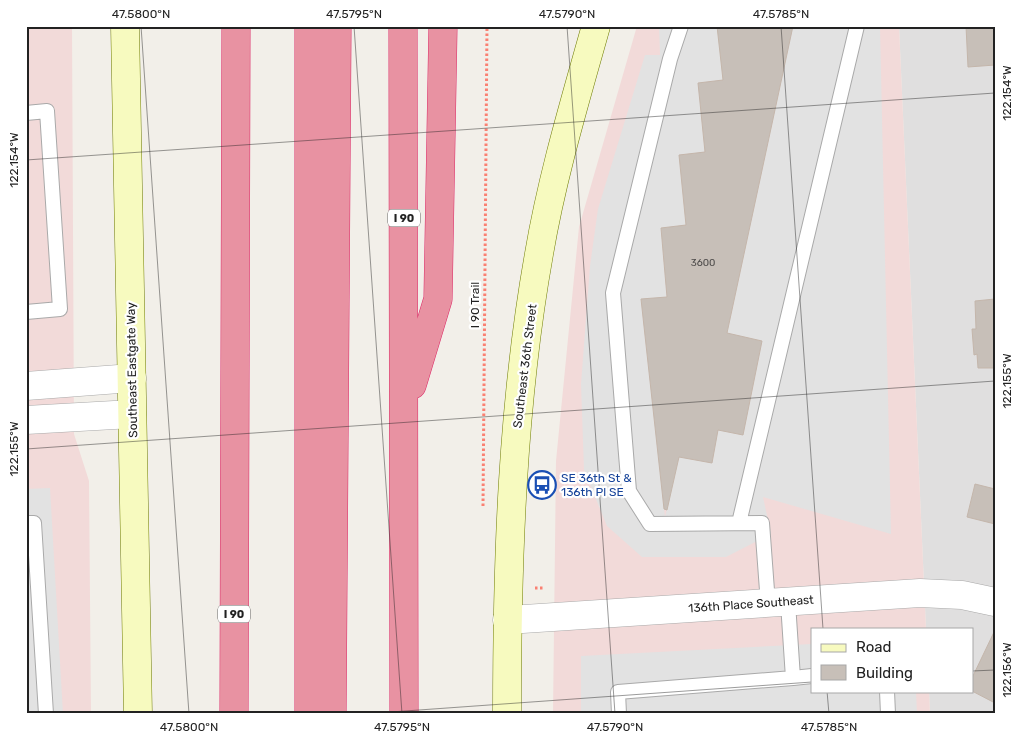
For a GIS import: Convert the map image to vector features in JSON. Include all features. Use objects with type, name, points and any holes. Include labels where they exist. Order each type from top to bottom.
[{"type":"highway","name":"I 90","points":[[234,714],[236,26]]},
{"type":"highway","points":[[309,26],[309,714]]},
{"type":"highway","points":[[332,714],[337,26]]},
{"type":"highway","name":"I 90","points":[[403,26],[404,714]]},
{"type":"highway","points":[[404,410],[438,300],[443,26]]},
{"type":"main road","name":"Southeast Eastgate Way","points":[[125,26],[138,714]]},
{"type":"main road","name":"Southeast 36th Street","points":[[507,714],[507,620],[512,496],[521,383],[539,253],[573,108],[596,26]]},
{"type":"street","points":[[26,386],[132,378]]},
{"type":"street","points":[[26,420],[132,414]]},
{"type":"street","name":"136th Place Southeast","points":[[507,620],[920,593],[962,595],[995,602]]},
{"type":"lane","points":[[681,26],[670,59],[613,293],[629,491],[650,524],[762,523],[793,678]]},
{"type":"lane","points":[[739,523],[857,26]]},
{"type":"lane","points":[[26,113],[47,111],[60,309],[26,312]]},
{"type":"lane","points":[[26,523],[34,523],[46,714]]},
{"type":"lane","points":[[619,714],[618,692],[811,676]]},
{"type":"lane","points":[[887,692],[888,714]]},
{"type":"path","name":"I 90 Trail","points":[[483,513],[486,26]]},
{"type":"shaded area","points":[[26,26],[72,26],[74,434],[89,481],[91,714],[26,714]]},
{"type":"shaded area","points":[[637,26],[899,26],[926,628],[811,628],[811,692],[929,692],[930,714],[553,714],[556,461],[579,227]]},
{"type":"shaded area","points":[[659,26],[717,26],[723,80],[698,83],[705,152],[679,155],[686,225],[661,228],[667,297],[641,300],[665,517],[679,457],[712,463],[718,430],[743,435],[762,341],[727,333],[793,26],[880,26],[891,534],[763,497],[771,534],[726,557],[642,557],[607,526],[584,470],[581,384],[590,266],[598,209],[645,55],[660,55]]},
{"type":"shaded area","points":[[899,26],[995,26],[995,714],[930,714],[929,692],[974,692],[974,628],[926,628]]},
{"type":"shaded area","points":[[50,488],[63,714],[26,714],[26,489]]},
{"type":"shaded area","points":[[811,644],[811,692],[916,692],[917,714],[581,714],[581,656]]},
{"type":"building","points":[[717,26],[793,26],[727,333],[762,341],[743,435],[718,430],[712,463],[679,457],[667,510],[664,509],[641,299],[667,297],[661,228],[686,225],[679,155],[705,152],[698,83],[723,80]]},
{"type":"building","points":[[966,26],[995,26],[995,65],[968,67]]},
{"type":"building","points":[[995,299],[995,368],[978,368],[977,354],[974,355],[972,329],[976,329],[975,301]]},
{"type":"building","points":[[975,484],[995,489],[995,524],[967,517]]},
{"type":"building","points":[[995,630],[995,703],[974,692],[974,674]]},
{"type":"place","name":"SE 36th St & 136th Pl SE","points":[[542,485]]}]
